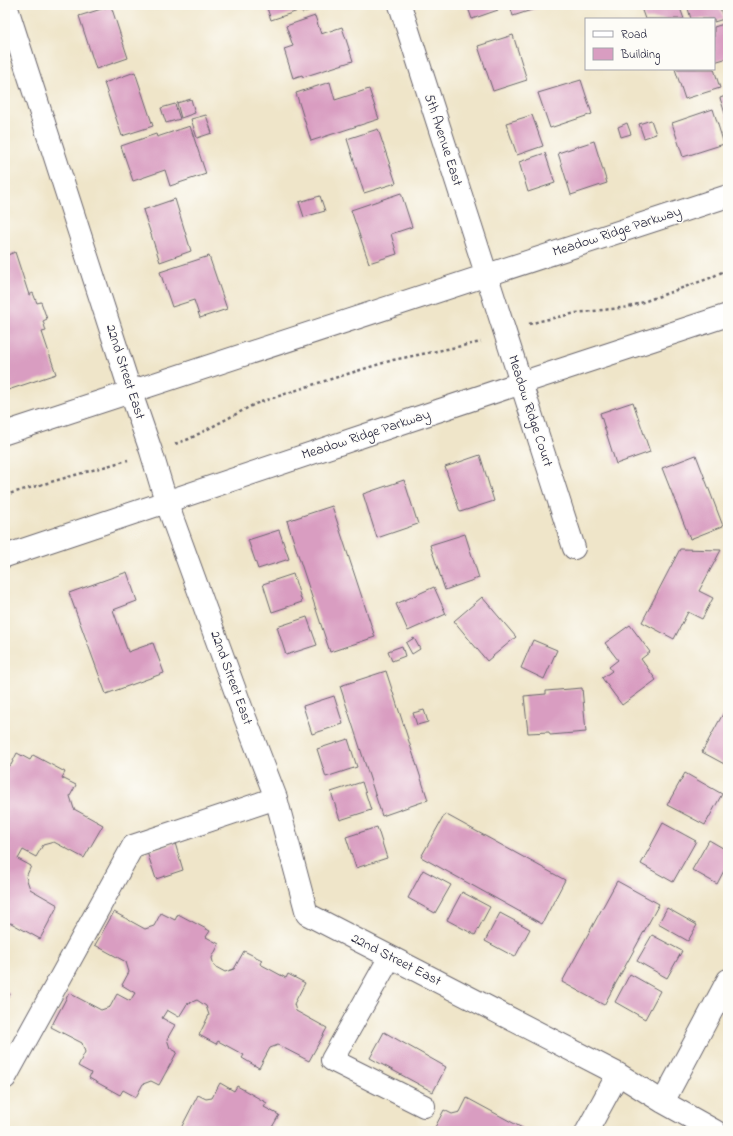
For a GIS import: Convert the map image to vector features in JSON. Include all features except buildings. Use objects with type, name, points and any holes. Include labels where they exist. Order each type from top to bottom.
[{"type":"street","name":"22nd Street East","points":[[6,5],[166,501],[276,798],[307,914],[618,1074],[663,1102],[715,1131]]},
{"type":"street","name":"5th Avenue East","points":[[400,5],[486,275]]},
{"type":"street","name":"Meadow Ridge Parkway","points":[[5,433],[131,393],[728,196]]},
{"type":"street","name":"Meadow Ridge Court","points":[[486,275],[574,548]]},
{"type":"street","name":"Meadow Ridge Parkway","points":[[5,556],[166,501],[728,315]]},
{"type":"street","points":[[5,1078],[133,846],[276,798]]},
{"type":"street","points":[[390,956],[332,1060],[424,1106]]},
{"type":"street","points":[[663,1102],[728,980]]},
{"type":"street","points":[[587,1131],[618,1074]]},
{"type":"path","points":[[5,495],[126,461],[188,439],[255,404],[311,385],[393,360],[477,343],[540,321],[576,313],[629,307],[710,278],[728,269]]}]
